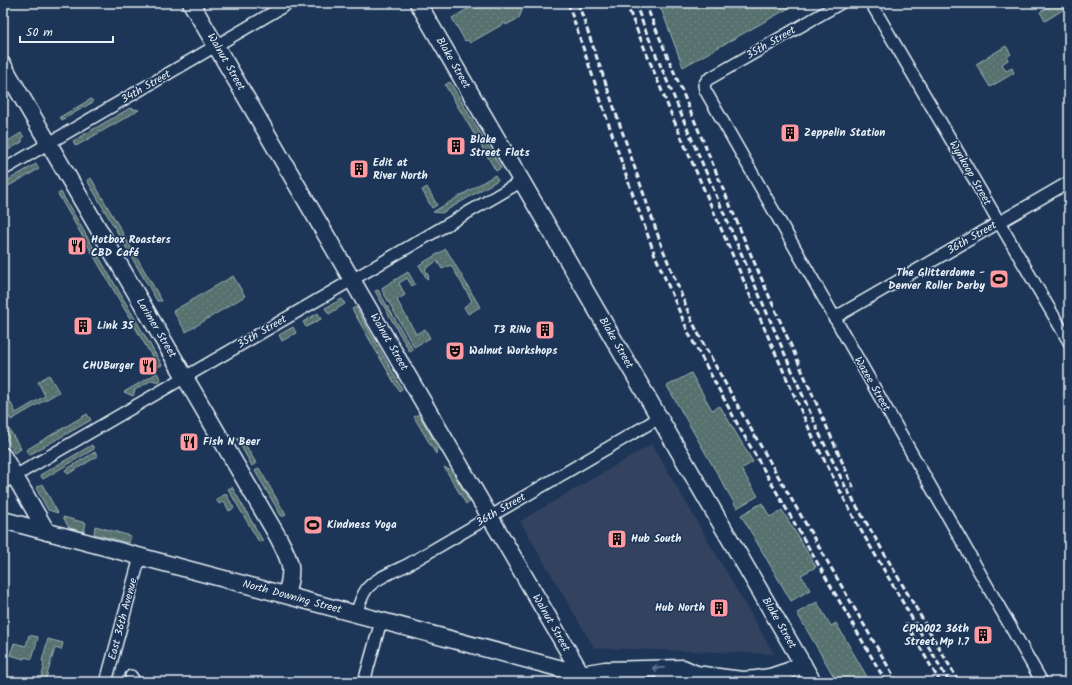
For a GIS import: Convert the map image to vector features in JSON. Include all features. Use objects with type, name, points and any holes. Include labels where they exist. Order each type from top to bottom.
[{"type":"street","name":"Walnut Street","points":[[191,3],[583,678]]},
{"type":"street","name":"34th Street","points":[[3,170],[289,3]]},
{"type":"street","name":"Blake Street","points":[[418,3],[813,682]]},
{"type":"street","name":"35th Street","points":[[704,85],[707,80],[841,3]]},
{"type":"street","name":"Wynkoop Street","points":[[871,3],[1069,342]]},
{"type":"street","name":"Larimer Street","points":[[3,65],[185,377],[286,554],[291,571],[286,595]]},
{"type":"street","name":"Wazee Street","points":[[704,85],[705,90],[834,318],[1042,682]]},
{"type":"street","name":"35th Street","points":[[9,480],[522,181]]},
{"type":"street","name":"36th Street","points":[[834,318],[1069,182]]},
{"type":"street","name":"36th Street","points":[[356,614],[362,596],[367,588],[376,581],[407,565],[660,418]]},
{"type":"street","points":[[3,456],[9,480],[47,532]]},
{"type":"street","name":"North Downing Street","points":[[3,520],[356,614],[583,678],[604,682]]},
{"type":"street","name":"East 36th Avenue","points":[[106,682],[140,557]]},
{"type":"street","points":[[364,682],[381,621]]},
{"type":"street","name":"North Downing Street","points":[[583,678],[605,670],[683,668],[696,674],[743,680],[770,677],[788,671],[802,664]]},
{"type":"street","name":"North Downing Street","points":[[663,682],[684,681],[696,674]]},
{"type":"shaded area","name":"Hub South","points":[[652,444],[774,654],[594,648],[520,521]]},
{"type":"green space","points":[[478,3],[531,3],[523,8],[519,18],[506,25],[505,23],[470,43],[468,40],[465,41],[452,18]]},
{"type":"green space","points":[[659,3],[798,3],[683,67]]},
{"type":"green space","points":[[1055,3],[1063,3],[1066,8],[1045,21],[1040,12]]},
{"type":"green space","points":[[1006,46],[1011,54],[1007,57],[1008,60],[1002,64],[1006,71],[1012,68],[1014,73],[990,87],[976,64]]},
{"type":"green space","points":[[450,82],[501,168],[496,171],[445,85]]},
{"type":"green space","points":[[91,99],[93,102],[62,120],[60,117]]},
{"type":"green space","points":[[130,108],[139,110],[76,146],[73,141]]},
{"type":"green space","points":[[21,133],[24,137],[22,138],[22,142],[3,153],[3,144]]},
{"type":"green space","points":[[36,164],[39,169],[3,189],[3,183]]},
{"type":"green space","points":[[495,175],[498,180],[442,213],[433,212]]},
{"type":"green space","points":[[91,178],[162,301],[157,301],[87,180]]},
{"type":"green space","points":[[427,187],[437,205],[432,208],[422,190]]},
{"type":"green space","points":[[61,192],[162,365],[158,367],[58,194]]},
{"type":"green space","points":[[446,249],[480,307],[468,314],[464,307],[472,301],[451,265],[442,269],[437,261],[425,269],[429,277],[427,279],[419,265]]},
{"type":"green space","points":[[408,272],[415,284],[412,286],[407,278],[399,283],[405,295],[397,300],[416,334],[425,329],[430,338],[414,347],[382,290],[383,287]]},
{"type":"green space","points":[[233,276],[245,296],[186,332],[173,311]]},
{"type":"green space","points":[[378,290],[413,350],[410,352],[375,291]]},
{"type":"green space","points":[[342,299],[345,304],[329,314],[325,308]]},
{"type":"green space","points":[[356,307],[402,389],[399,391],[352,309]]},
{"type":"green space","points":[[318,313],[321,319],[306,327],[303,322]]},
{"type":"green space","points":[[293,327],[296,333],[282,341],[279,335]]},
{"type":"green space","points":[[157,373],[161,380],[158,382],[152,380],[135,390],[133,396],[124,392]]},
{"type":"green space","points":[[691,373],[712,410],[720,406],[753,462],[741,469],[758,496],[737,508],[667,386]]},
{"type":"green space","points":[[49,375],[59,392],[11,420],[3,406],[3,396],[6,394],[16,413],[45,396],[38,382]]},
{"type":"green space","points":[[87,414],[91,420],[29,455],[26,450]]},
{"type":"green space","points":[[419,414],[437,446],[436,454],[414,417]]},
{"type":"green space","points":[[3,419],[21,449],[14,453],[3,433]]},
{"type":"green space","points":[[241,437],[256,463],[252,466],[237,439]]},
{"type":"green space","points":[[92,445],[94,449],[43,479],[40,475]]},
{"type":"green space","points":[[95,452],[98,456],[68,474],[65,470]]},
{"type":"green space","points":[[444,467],[453,472],[470,502],[466,504]]},
{"type":"green space","points":[[259,468],[286,515],[282,517],[255,471]]},
{"type":"green space","points":[[42,484],[58,513],[48,510],[36,488]]},
{"type":"green space","points":[[232,487],[263,541],[259,542],[228,489]]},
{"type":"green space","points":[[226,494],[234,508],[229,511],[224,501],[219,504],[216,499]]},
{"type":"green space","points":[[762,503],[770,517],[782,510],[816,567],[801,575],[810,590],[791,601],[741,515]]},
{"type":"green space","points":[[63,517],[86,523],[84,532],[69,528]]},
{"type":"green space","points":[[95,526],[131,536],[129,543],[94,534]]},
{"type":"green space","points":[[817,602],[831,626],[836,623],[870,682],[837,682],[797,613]]},
{"type":"green space","points":[[29,635],[38,637],[32,659],[24,657],[24,659],[10,655],[14,643],[26,646]]},
{"type":"green space","points":[[48,639],[63,643],[61,650],[55,648],[45,682],[40,682],[44,668],[44,662],[42,661]]},
{"type":"railway","points":[[568,3],[628,181],[655,255],[690,336],[738,425],[886,682]]},
{"type":"railway","points":[[578,3],[662,247],[692,321],[744,417],[897,682]]},
{"type":"railway","points":[[626,3],[672,116],[815,442],[855,520],[949,682]]},
{"type":"railway","points":[[635,3],[693,142],[819,433],[845,486],[959,682]]},
{"type":"railway","points":[[645,3],[748,248],[855,491]]},
{"type":"railway","points":[[906,623],[940,682]]},
{"type":"place","name":"Zeppelin Station","points":[[790,133]]},
{"type":"place","name":"Blake Street Flats","points":[[456,146]]},
{"type":"place","name":"Edit at River North","points":[[359,169]]},
{"type":"place","name":"Hotbox Roasters CBD Café","points":[[77,246]]},
{"type":"place","name":"The Glitterdome - Denver Roller Derby","points":[[999,279]]},
{"type":"place","name":"Link 35","points":[[83,326]]},
{"type":"place","name":"T3 RiNo","points":[[545,330]]},
{"type":"place","name":"Walnut Workshops","points":[[455,351]]},
{"type":"place","name":"CHUBurger","points":[[148,366]]},
{"type":"place","name":"Fish N Beer","points":[[189,442]]},
{"type":"place","name":"Kindness Yoga","points":[[313,525]]},
{"type":"place","name":"Hub South","points":[[617,539]]},
{"type":"place","name":"Hub North","points":[[719,608]]},
{"type":"place","name":"CPW002 36th Street Mp 1.7","points":[[983,635]]}]
